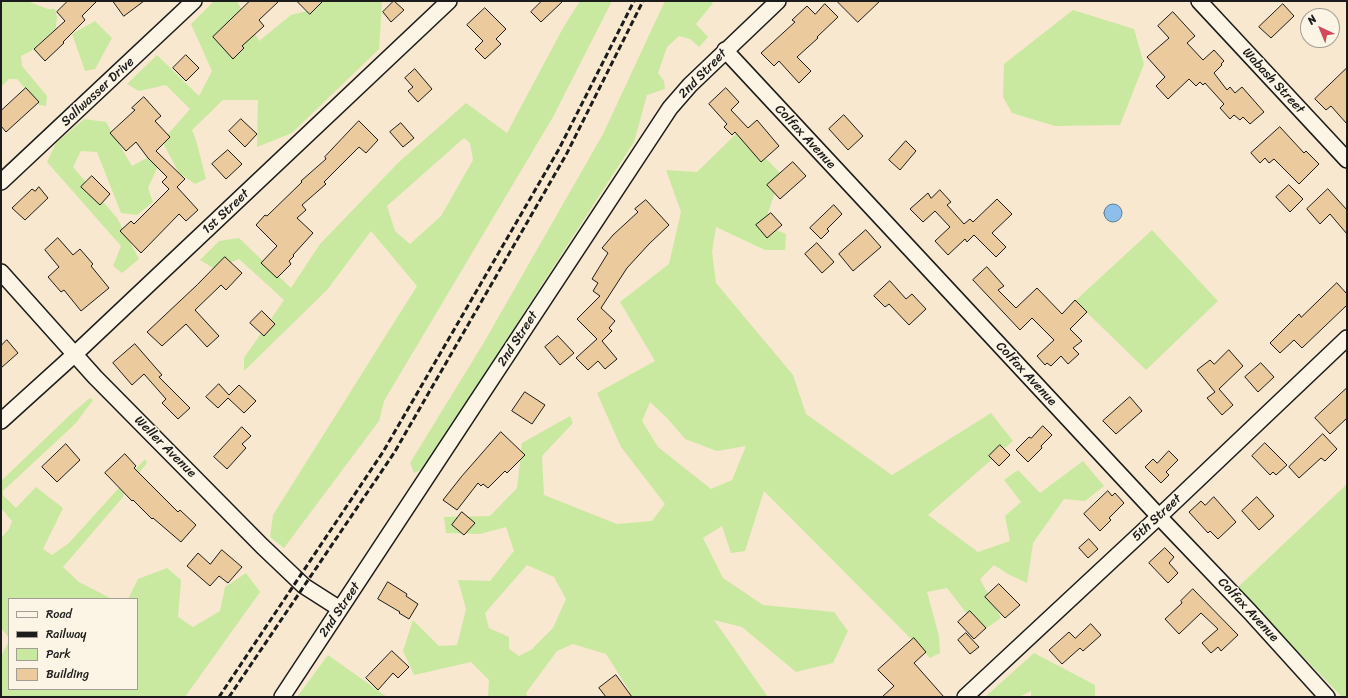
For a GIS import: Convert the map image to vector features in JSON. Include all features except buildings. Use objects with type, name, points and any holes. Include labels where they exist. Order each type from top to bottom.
[{"type":"street","name":"Sallwasser Drive","points":[[1,182],[194,1]]},
{"type":"street","name":"1st Street","points":[[1,421],[75,354],[449,1]]},
{"type":"street","name":"2nd Street","points":[[282,697],[670,108],[690,85],[725,50],[778,1]]},
{"type":"street","name":"Wabash Street","points":[[1199,1],[1347,160]]},
{"type":"street","name":"Colfax Avenue","points":[[725,50],[1328,697]]},
{"type":"street","name":"Weller Avenue","points":[[1,272],[95,377],[297,581],[340,609]]},
{"type":"street","name":"5th Street","points":[[965,697],[1347,338]]},
{"type":"green space","points":[[1,1],[27,1],[48,9],[55,9],[57,17],[56,28],[31,51],[21,56],[22,66],[47,96],[46,106],[39,105],[17,79],[9,79],[1,87]]},
{"type":"green space","points":[[214,1],[237,1],[259,41],[291,15],[311,10],[317,1],[382,1],[379,49],[292,133],[257,147],[258,100],[223,100],[192,130],[206,179],[195,184],[179,173],[162,141],[190,109],[166,85],[139,91],[127,84],[157,55],[199,96],[212,71],[191,24]]},
{"type":"green space","points":[[580,1],[612,1],[553,117],[384,401],[379,421],[284,548],[270,537],[273,515],[417,286],[371,231],[327,290],[244,371],[244,358],[284,300],[239,259],[215,269],[200,260],[219,241],[239,238],[291,288],[320,244],[399,162],[466,103],[507,133],[563,28]],"holes":[[[464,138],[470,143],[473,160],[441,216],[410,244],[395,231],[387,206]]]},
{"type":"green space","points":[[665,1],[710,1],[713,3],[696,24],[708,37],[699,47],[690,39],[679,36],[667,47],[658,73],[664,81],[665,89],[647,95],[634,142],[423,469],[414,473],[410,463],[483,344],[603,134]]},
{"type":"green space","points":[[1073,10],[1134,29],[1144,64],[1120,125],[1055,126],[1012,113],[1003,97],[1004,64]]},
{"type":"green space","points":[[95,21],[112,38],[95,69],[85,71],[72,34]]},
{"type":"green space","points":[[84,119],[106,122],[132,166],[149,157],[158,166],[148,188],[153,202],[137,215],[121,213],[97,152],[81,151],[73,167],[117,218],[139,259],[122,273],[113,266],[121,246],[47,162],[56,143]]},
{"type":"green space","points":[[739,131],[781,174],[764,225],[786,234],[785,250],[765,250],[716,227],[712,252],[716,283],[793,375],[806,414],[892,475],[991,413],[1013,441],[928,515],[978,552],[1010,541],[1005,516],[1021,502],[1004,480],[1018,470],[1040,493],[1083,461],[1104,486],[1085,501],[1064,499],[1033,543],[1027,583],[994,565],[980,579],[1001,618],[981,632],[947,588],[927,592],[939,636],[940,653],[930,658],[764,491],[745,551],[731,553],[722,526],[703,538],[723,578],[763,605],[834,612],[848,631],[833,663],[796,672],[742,627],[714,620],[768,697],[630,697],[630,692],[606,654],[573,644],[557,651],[526,693],[528,697],[488,697],[489,680],[471,662],[414,675],[403,651],[413,620],[439,646],[457,645],[466,609],[458,580],[490,581],[514,551],[506,527],[480,534],[446,533],[444,517],[490,516],[517,488],[522,443],[570,416],[573,423],[542,456],[544,495],[617,524],[652,521],[665,504],[621,447],[597,393],[655,361],[620,302],[669,264],[681,212],[666,170],[697,172]],"holes":[[[650,402],[667,418],[685,439],[717,451],[746,446],[732,480],[711,489],[658,447],[642,421]],[[527,565],[554,577],[566,599],[553,628],[531,650],[519,656],[509,649],[509,637],[489,628],[485,613]]]},
{"type":"green space","points":[[1152,230],[1218,301],[1146,370],[1075,301]]},
{"type":"green space","points":[[90,398],[93,400],[76,423],[3,491],[3,495],[16,508],[36,487],[63,508],[43,549],[52,555],[69,543],[145,459],[147,463],[124,492],[123,497],[63,567],[79,582],[110,598],[8,598],[8,637],[1,628],[1,538],[9,529],[12,521],[1,508],[1,481],[71,414]]},
{"type":"green space","points":[[1347,484],[1347,697],[1342,697],[1237,588]]},
{"type":"green space","points":[[167,568],[181,580],[178,617],[193,627],[220,611],[225,587],[246,573],[260,592],[185,697],[1,697],[1,656],[8,643],[8,690],[138,690],[138,598],[128,598],[138,579]]},
{"type":"green space","points":[[1034,653],[1095,685],[1095,697],[1031,697],[1031,691],[1019,697],[985,697]]},
{"type":"green space","points":[[328,655],[387,697],[297,697]]},
{"type":"water","points":[[1113,204],[1119,207],[1122,213],[1119,219],[1113,222],[1107,219],[1104,213],[1107,207]]},
{"type":"railway","points":[[219,697],[383,452],[559,149],[634,1]]},
{"type":"railway","points":[[229,697],[394,453],[566,155],[643,1]]}]
